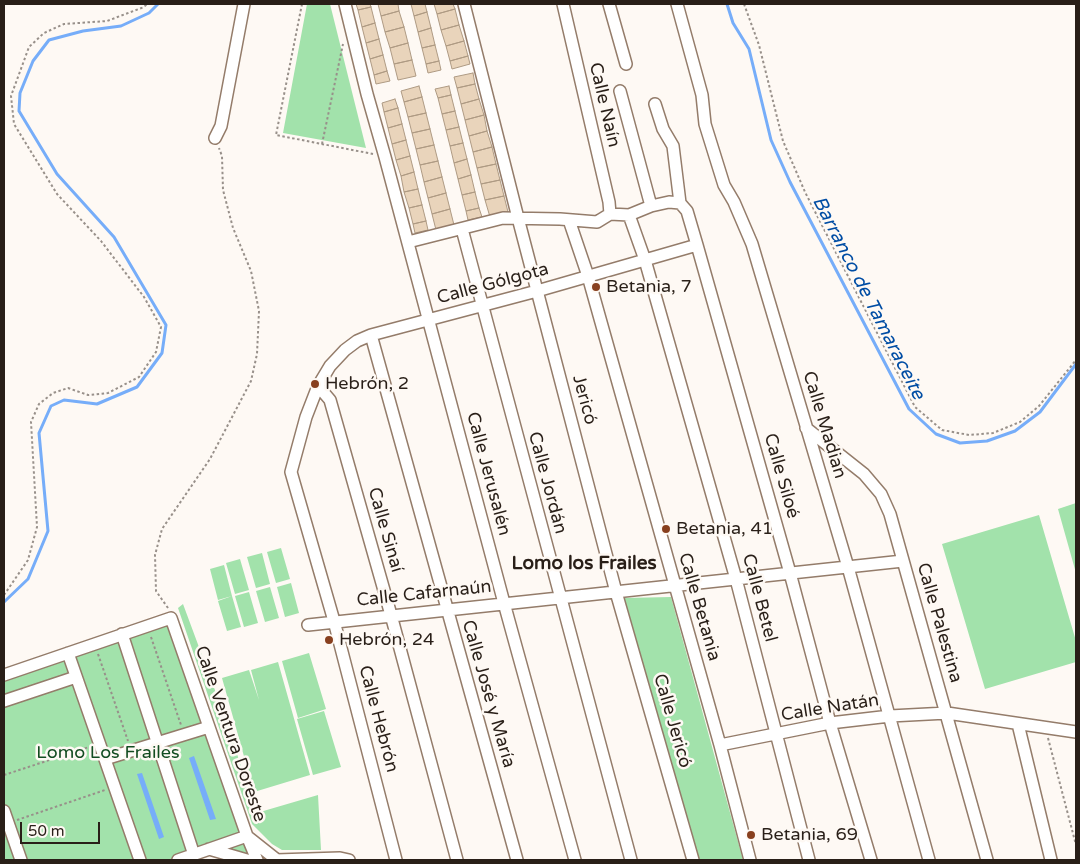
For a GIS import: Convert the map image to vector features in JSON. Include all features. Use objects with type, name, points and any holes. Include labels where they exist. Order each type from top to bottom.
[{"type":"street","points":[[215,138],[221,126],[244,4]]},
{"type":"street","name":"Calle Jerusalén","points":[[345,4],[367,94],[575,860]]},
{"type":"street","name":"Jericó","points":[[464,4],[616,592]]},
{"type":"street","name":"Calle Naín","points":[[563,4],[609,202],[610,214]]},
{"type":"street","name":"Calle Naín","points":[[610,4],[626,64]]},
{"type":"street","name":"Calle Madian","points":[[677,4],[702,95],[705,124],[724,185],[734,202],[752,244],[848,567],[929,860]]},
{"type":"street","points":[[620,91],[651,206]]},
{"type":"street","name":"Calle Siloé","points":[[655,104],[663,129],[673,146],[680,203],[686,211],[697,245],[870,860]]},
{"type":"street","points":[[408,242],[503,218],[597,222],[610,214],[629,215],[651,206],[669,202],[680,203]]},
{"type":"street","name":"Calle Betel","points":[[629,215],[645,260],[736,579],[809,860]]},
{"type":"street","name":"Calle Betania","points":[[569,220],[588,276],[720,745],[750,860]]},
{"type":"street","name":"Calle Jordán","points":[[462,229],[631,860]]},
{"type":"street","name":"Calle Gólgota","points":[[318,386],[330,366],[345,350],[357,341],[371,335],[482,304],[537,291],[697,245]]},
{"type":"street","name":"Calle José y María","points":[[371,335],[517,860]]},
{"type":"street","name":"Calle Sinaí","points":[[318,386],[330,400],[457,860]]},
{"type":"street","name":"Calle Hebrón","points":[[318,386],[306,417],[291,472],[334,621],[396,860]]},
{"type":"street","name":"Calle Palestina","points":[[806,428],[864,474],[881,494],[890,514],[987,860]]},
{"type":"street","name":"Calle Cafarnaún","points":[[308,625],[903,561]]},
{"type":"street","name":"Calle Jericó","points":[[616,592],[693,860]]},
{"type":"street","points":[[4,675],[171,618]]},
{"type":"street","name":"Calle Ventura Doreste","points":[[171,618],[257,860]]},
{"type":"street","points":[[122,634],[194,855]]},
{"type":"street","points":[[68,653],[140,860]]},
{"type":"street","points":[[4,701],[76,677]]},
{"type":"street","name":"Calle Natán","points":[[720,745],[830,723],[890,716],[947,713],[1076,732]]},
{"type":"street","points":[[1018,724],[1052,860]]},
{"type":"street","points":[[105,759],[209,727]]},
{"type":"street","points":[[4,811],[21,860]]},
{"type":"street","points":[[178,860],[247,836],[277,860],[340,858],[349,860]]},
{"type":"street","points":[[210,850],[246,860]]},
{"type":"path","points":[[4,595],[28,560],[38,527],[31,422],[40,404],[53,393],[68,388],[88,395],[108,393],[138,377],[156,352],[161,327],[144,297],[101,241],[57,194],[14,124],[11,96],[28,47],[44,33],[64,24],[107,21],[144,7],[147,4]]},
{"type":"path","points":[[302,4],[276,135],[385,156]]},
{"type":"path","points":[[744,4],[759,45],[786,150],[805,192],[915,407],[942,430],[969,435],[993,433],[1020,422],[1039,406],[1076,360]]},
{"type":"path","points":[[322,144],[343,44],[355,41]]},
{"type":"path","points":[[171,618],[167,605],[156,591],[155,555],[162,529],[210,459],[251,381],[257,354],[259,311],[251,272],[233,228],[223,190],[222,156],[215,138]]},
{"type":"path","points":[[147,626],[184,734]]},
{"type":"path","points":[[95,644],[132,751]]},
{"type":"path","points":[[1045,728],[1076,845]]},
{"type":"path","points":[[4,775],[99,743]]},
{"type":"path","points":[[8,824],[114,787]]},
{"type":"green space","points":[[307,4],[330,4],[366,148],[283,133]]},
{"type":"green space","points":[[1076,503],[1076,573],[1058,509]]},
{"type":"green space","points":[[1039,515],[1076,641],[1076,662],[985,689],[942,544]]},
{"type":"green space","points":[[281,548],[290,579],[276,583],[267,552]]},
{"type":"green space","points":[[262,553],[270,584],[256,588],[247,557]]},
{"type":"green space","points":[[240,559],[249,590],[235,594],[226,563]]},
{"type":"green space","points":[[224,565],[232,596],[218,600],[210,569]]},
{"type":"green space","points":[[291,583],[299,613],[285,617],[277,587]]},
{"type":"green space","points":[[270,587],[279,618],[265,622],[256,591]]},
{"type":"green space","points":[[249,592],[258,623],[244,627],[235,596]]},
{"type":"green space","points":[[232,596],[241,627],[227,631],[218,601]]},
{"type":"green space","points":[[671,597],[743,860],[699,860],[624,598]]},
{"type":"green space","points":[[183,604],[229,728],[252,802],[260,812],[318,795],[321,850],[282,850],[272,844],[252,824],[178,608]]},
{"type":"green space","name":"Lomo Los Frailes","points":[[171,618],[257,860],[209,849],[178,860],[4,860],[4,675]]},
{"type":"green space","points":[[309,653],[326,709],[298,718],[282,661]]},
{"type":"green space","points":[[278,662],[310,775],[254,792],[222,678],[249,670],[259,700],[251,670]]},
{"type":"green space","points":[[324,711],[341,767],[313,775],[297,719]]},
{"type":"water","points":[[194,756],[216,819],[210,820],[189,758]]},
{"type":"water","points":[[142,773],[164,837],[159,839],[137,774]]},
{"type":"building","points":[[356,4],[370,4],[371,7],[358,10]]},
{"type":"building","points":[[378,4],[398,4],[399,11],[381,16]]},
{"type":"building","points":[[411,4],[425,4],[427,12],[414,16]]},
{"type":"building","points":[[434,4],[453,4],[455,9],[437,14]]},
{"type":"building","points":[[371,7],[375,23],[362,27],[358,10]]},
{"type":"building","points":[[455,9],[459,25],[441,30],[437,14]]},
{"type":"building","points":[[399,11],[404,27],[385,32],[381,16]]},
{"type":"building","points":[[427,12],[431,28],[418,32],[414,16]]},
{"type":"building","points":[[375,23],[379,39],[366,43],[362,27]]},
{"type":"building","points":[[459,25],[464,41],[446,46],[441,30]]},
{"type":"building","points":[[404,27],[408,43],[390,48],[385,32]]},
{"type":"building","points":[[431,28],[435,45],[422,48],[418,32]]},
{"type":"building","points":[[379,39],[383,55],[370,59],[366,43]]},
{"type":"building","points":[[464,41],[468,56],[450,61],[446,46]]},
{"type":"building","points":[[408,43],[412,60],[394,64],[390,48]]},
{"type":"building","points":[[435,45],[439,61],[426,64],[422,48]]},
{"type":"building","points":[[383,55],[387,71],[374,75],[370,59]]},
{"type":"building","points":[[468,56],[470,64],[452,69],[450,61]]},
{"type":"building","points":[[412,60],[416,76],[398,80],[394,64]]},
{"type":"building","points":[[439,61],[441,70],[428,73],[426,64]]},
{"type":"building","points":[[387,71],[390,81],[376,84],[374,75]]},
{"type":"building","points":[[473,73],[475,84],[457,88],[454,77]]},
{"type":"building","points":[[475,84],[479,99],[461,104],[457,88]]},
{"type":"building","points":[[419,86],[422,97],[404,102],[401,91]]},
{"type":"building","points":[[449,86],[451,95],[438,98],[435,89]]},
{"type":"building","points":[[451,95],[455,111],[442,114],[438,98]]},
{"type":"building","points":[[422,97],[426,113],[408,117],[404,102]]},
{"type":"building","points":[[395,99],[398,108],[384,112],[382,103]]},
{"type":"building","points":[[479,99],[484,115],[465,120],[461,104]]},
{"type":"building","points":[[398,108],[402,124],[388,128],[384,112]]},
{"type":"building","points":[[455,111],[459,127],[446,130],[442,114]]},
{"type":"building","points":[[426,113],[430,129],[412,133],[408,117]]},
{"type":"building","points":[[484,115],[487,131],[469,136],[465,120]]},
{"type":"building","points":[[402,124],[406,140],[392,144],[388,128]]},
{"type":"building","points":[[459,127],[463,143],[450,146],[446,130]]},
{"type":"building","points":[[430,129],[434,145],[416,149],[412,133]]},
{"type":"building","points":[[487,131],[492,147],[473,152],[469,136]]},
{"type":"building","points":[[406,140],[410,156],[396,160],[392,144]]},
{"type":"building","points":[[463,143],[467,159],[454,163],[450,146]]},
{"type":"building","points":[[434,145],[438,161],[420,165],[416,149]]},
{"type":"building","points":[[492,147],[496,164],[477,168],[473,152]]},
{"type":"building","points":[[410,156],[414,172],[401,176],[396,160]]},
{"type":"building","points":[[467,159],[471,175],[458,179],[454,163]]},
{"type":"building","points":[[438,161],[442,177],[424,182],[420,165]]},
{"type":"building","points":[[496,164],[500,180],[481,184],[477,168]]},
{"type":"building","points":[[414,172],[418,189],[404,192],[401,176]]},
{"type":"building","points":[[471,175],[475,192],[462,195],[458,179]]},
{"type":"building","points":[[442,177],[446,193],[428,198],[424,182]]},
{"type":"building","points":[[500,180],[504,196],[485,200],[481,184]]},
{"type":"building","points":[[418,189],[422,205],[409,208],[404,192]]},
{"type":"building","points":[[475,192],[479,208],[466,211],[462,195]]},
{"type":"building","points":[[446,193],[450,209],[432,214],[428,198]]},
{"type":"building","points":[[504,196],[508,212],[490,217],[485,200]]},
{"type":"building","points":[[422,205],[426,221],[413,224],[409,208]]},
{"type":"building","points":[[479,208],[482,217],[468,220],[466,211]]},
{"type":"building","points":[[450,209],[454,225],[436,230],[432,214]]},
{"type":"building","points":[[426,221],[428,230],[415,233],[413,224]]},
{"type":"waterway","points":[[4,602],[28,579],[48,531],[39,433],[51,406],[64,400],[97,404],[137,387],[162,353],[166,325],[114,237],[57,174],[19,111],[20,93],[33,61],[49,40],[83,31],[121,26],[149,13],[158,4]]},
{"type":"waterway","name":"Barranco de Tamaraceite","points":[[727,4],[733,23],[749,49],[771,140],[790,182],[909,409],[936,434],[960,443],[987,441],[1015,431],[1040,412],[1076,364]]},
{"type":"place","name":"Betania, 7","points":[[596,287]]},
{"type":"place","name":"Hebrón, 2","points":[[315,384]]},
{"type":"place","name":"Betania, 41","points":[[666,529]]},
{"type":"place","name":"Hebrón, 24","points":[[329,640]]},
{"type":"place","name":"Betania, 69","points":[[751,835]]},
{"type":"district","name":"Lomo los Frailes","points":[[584,564]]}]
